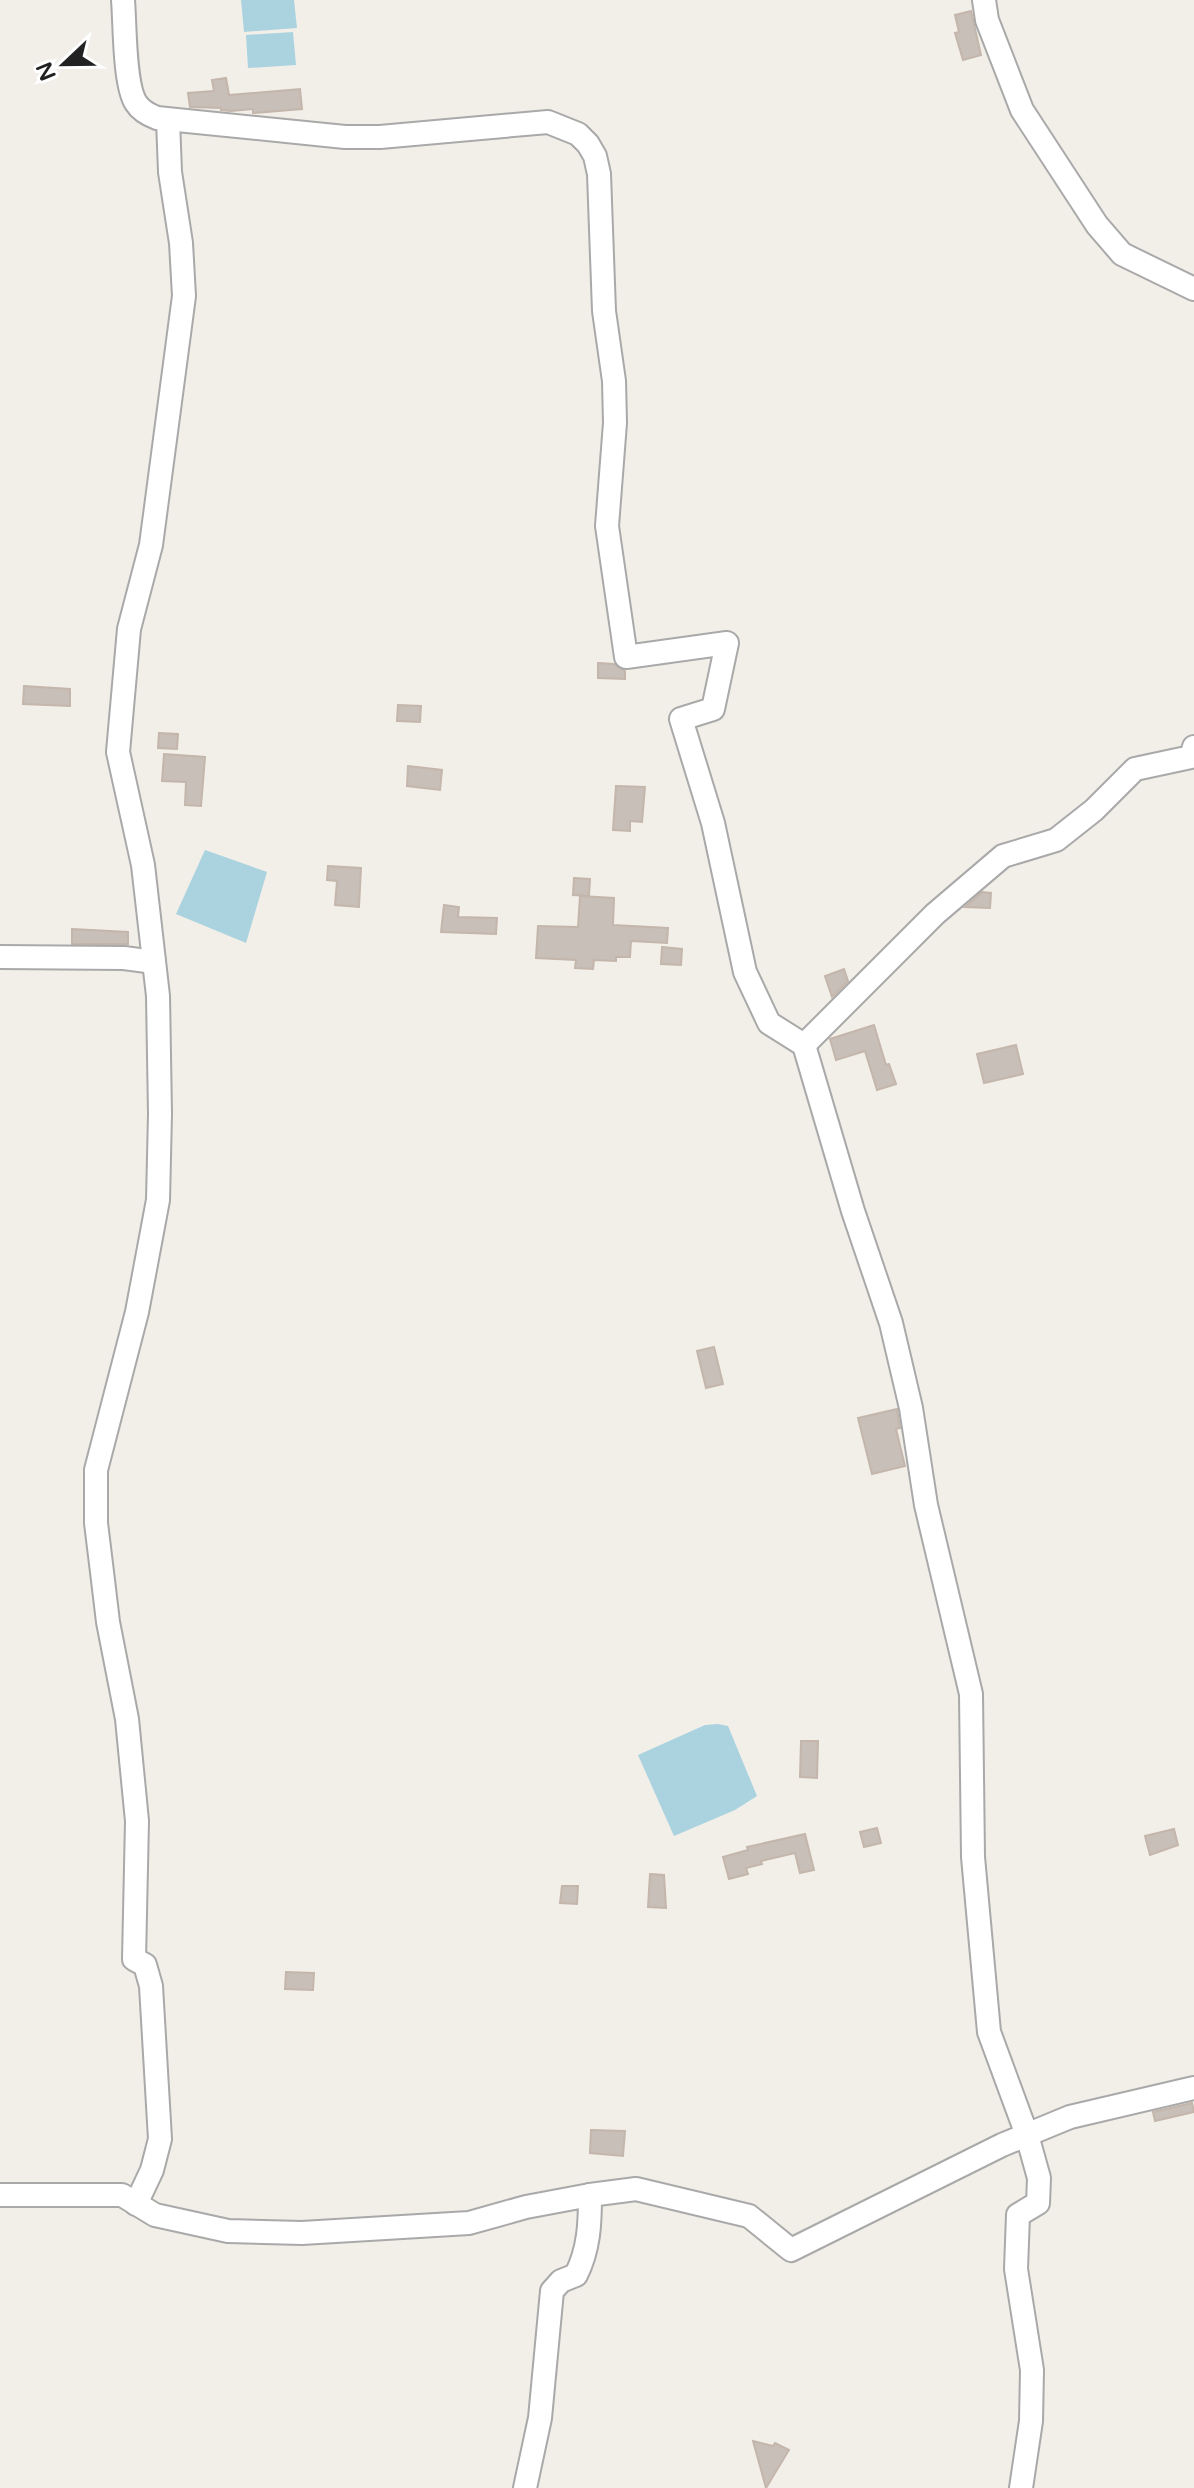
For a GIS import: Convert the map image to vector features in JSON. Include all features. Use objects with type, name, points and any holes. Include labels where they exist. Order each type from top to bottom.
[{"type":"street","points":[[123,0],[134,100],[147,114],[168,120],[368,137],[548,122],[578,134],[595,156],[599,174],[604,311],[614,381],[615,423],[607,526],[626,657],[727,643],[713,709],[681,719],[713,823],[745,972],[769,1023],[804,1045],[853,1211],[891,1323],[911,1408],[926,1505],[971,1694],[973,1857],[989,2032],[1027,2135],[1039,2178],[1038,2203],[1018,2215],[1016,2229],[1016,2269],[1032,2370],[1031,2421],[1021,2488]]},
{"type":"street","points":[[984,0],[987,20],[1022,110],[1097,225],[1122,254],[1194,289]]},
{"type":"street","points":[[136,2204],[152,2170],[160,2139],[159,2107],[151,1986],[145,1965],[134,1959],[137,1821],[127,1719],[108,1622],[96,1523],[96,1470],[137,1312],[158,1200],[158,996],[143,865],[118,752],[129,629],[151,545],[184,296],[181,243],[170,172],[168,120]]},
{"type":"street","points":[[804,1045],[935,914],[1003,856],[1056,840],[1094,810],[1135,769],[1191,757],[1194,747]]},
{"type":"street","points":[[0,957],[124,958],[154,962]]},
{"type":"street","points":[[0,2195],[122,2195],[155,2215],[228,2231],[302,2233],[469,2223],[526,2207],[636,2189],[749,2216],[791,2250],[1070,2117],[1194,2088]]},
{"type":"street","points":[[525,2488],[540,2418],[552,2291],[561,2281],[576,2275],[586,2256],[590,2195]]},
{"type":"water","points":[[241,0],[294,0],[297,28],[244,32]]},
{"type":"water","points":[[293,32],[296,65],[248,68],[246,35]]},
{"type":"water","points":[[205,850],[267,872],[246,943],[176,914]]},
{"type":"water","points":[[705,1725],[728,1726],[757,1796],[735,1810],[674,1836],[638,1755]]},
{"type":"building","points":[[971,11],[981,55],[963,60],[955,33],[959,32],[955,15]]},
{"type":"building","points":[[226,78],[229,95],[300,89],[302,109],[253,113],[253,109],[231,111],[190,107],[188,93],[214,91],[212,80]]},
{"type":"building","points":[[598,663],[614,664],[625,671],[625,679],[598,678]]},
{"type":"building","points":[[24,686],[70,689],[70,706],[23,704]]},
{"type":"building","points":[[398,705],[421,706],[420,722],[397,721]]},
{"type":"building","points":[[159,733],[178,734],[177,749],[158,748]]},
{"type":"building","points":[[164,754],[205,757],[201,806],[185,805],[186,782],[162,781]]},
{"type":"building","points":[[408,766],[442,770],[440,790],[407,786]]},
{"type":"building","points":[[616,786],[645,787],[642,822],[630,821],[630,831],[613,830]]},
{"type":"building","points":[[328,866],[361,868],[359,907],[335,905],[337,881],[327,880]]},
{"type":"building","points":[[574,878],[590,879],[589,896],[573,895]]},
{"type":"building","points":[[982,892],[991,893],[990,908],[965,907]]},
{"type":"building","points":[[580,896],[614,898],[613,925],[668,928],[667,943],[631,941],[630,957],[616,957],[616,961],[594,960],[593,969],[575,968],[576,960],[536,958],[538,926],[578,927]]},
{"type":"building","points":[[444,905],[459,907],[458,917],[497,918],[496,934],[441,932]]},
{"type":"building","points":[[72,929],[128,932],[128,944],[72,944]]},
{"type":"building","points":[[662,947],[682,949],[681,965],[661,964]]},
{"type":"building","points":[[844,969],[848,981],[832,997],[825,976]]},
{"type":"building","points":[[874,1025],[886,1065],[889,1064],[896,1084],[877,1090],[865,1051],[836,1060],[830,1039]]},
{"type":"building","points":[[1016,1045],[1023,1074],[984,1083],[977,1054]]},
{"type":"building","points":[[714,1347],[723,1384],[706,1388],[697,1351]]},
{"type":"building","points":[[897,1409],[900,1428],[896,1429],[905,1466],[872,1474],[858,1418]]},
{"type":"building","points":[[801,1741],[818,1741],[817,1778],[800,1777]]},
{"type":"building","points":[[877,1828],[881,1843],[864,1847],[860,1832]]},
{"type":"building","points":[[1174,1829],[1178,1845],[1150,1855],[1145,1836]]},
{"type":"building","points":[[805,1834],[814,1870],[800,1873],[795,1853],[761,1861],[762,1864],[746,1868],[748,1874],[729,1879],[723,1857],[748,1850],[747,1847]]},
{"type":"building","points":[[650,1874],[664,1875],[666,1908],[648,1907]]},
{"type":"building","points":[[562,1886],[578,1886],[577,1904],[560,1903]]},
{"type":"building","points":[[286,1972],[314,1973],[313,1990],[285,1989]]},
{"type":"building","points":[[1192,2103],[1194,2112],[1155,2121],[1153,2112]]},
{"type":"building","points":[[591,2130],[625,2131],[623,2156],[590,2153]]},
{"type":"building","points":[[753,2441],[773,2446],[775,2443],[789,2450],[766,2488]]}]
